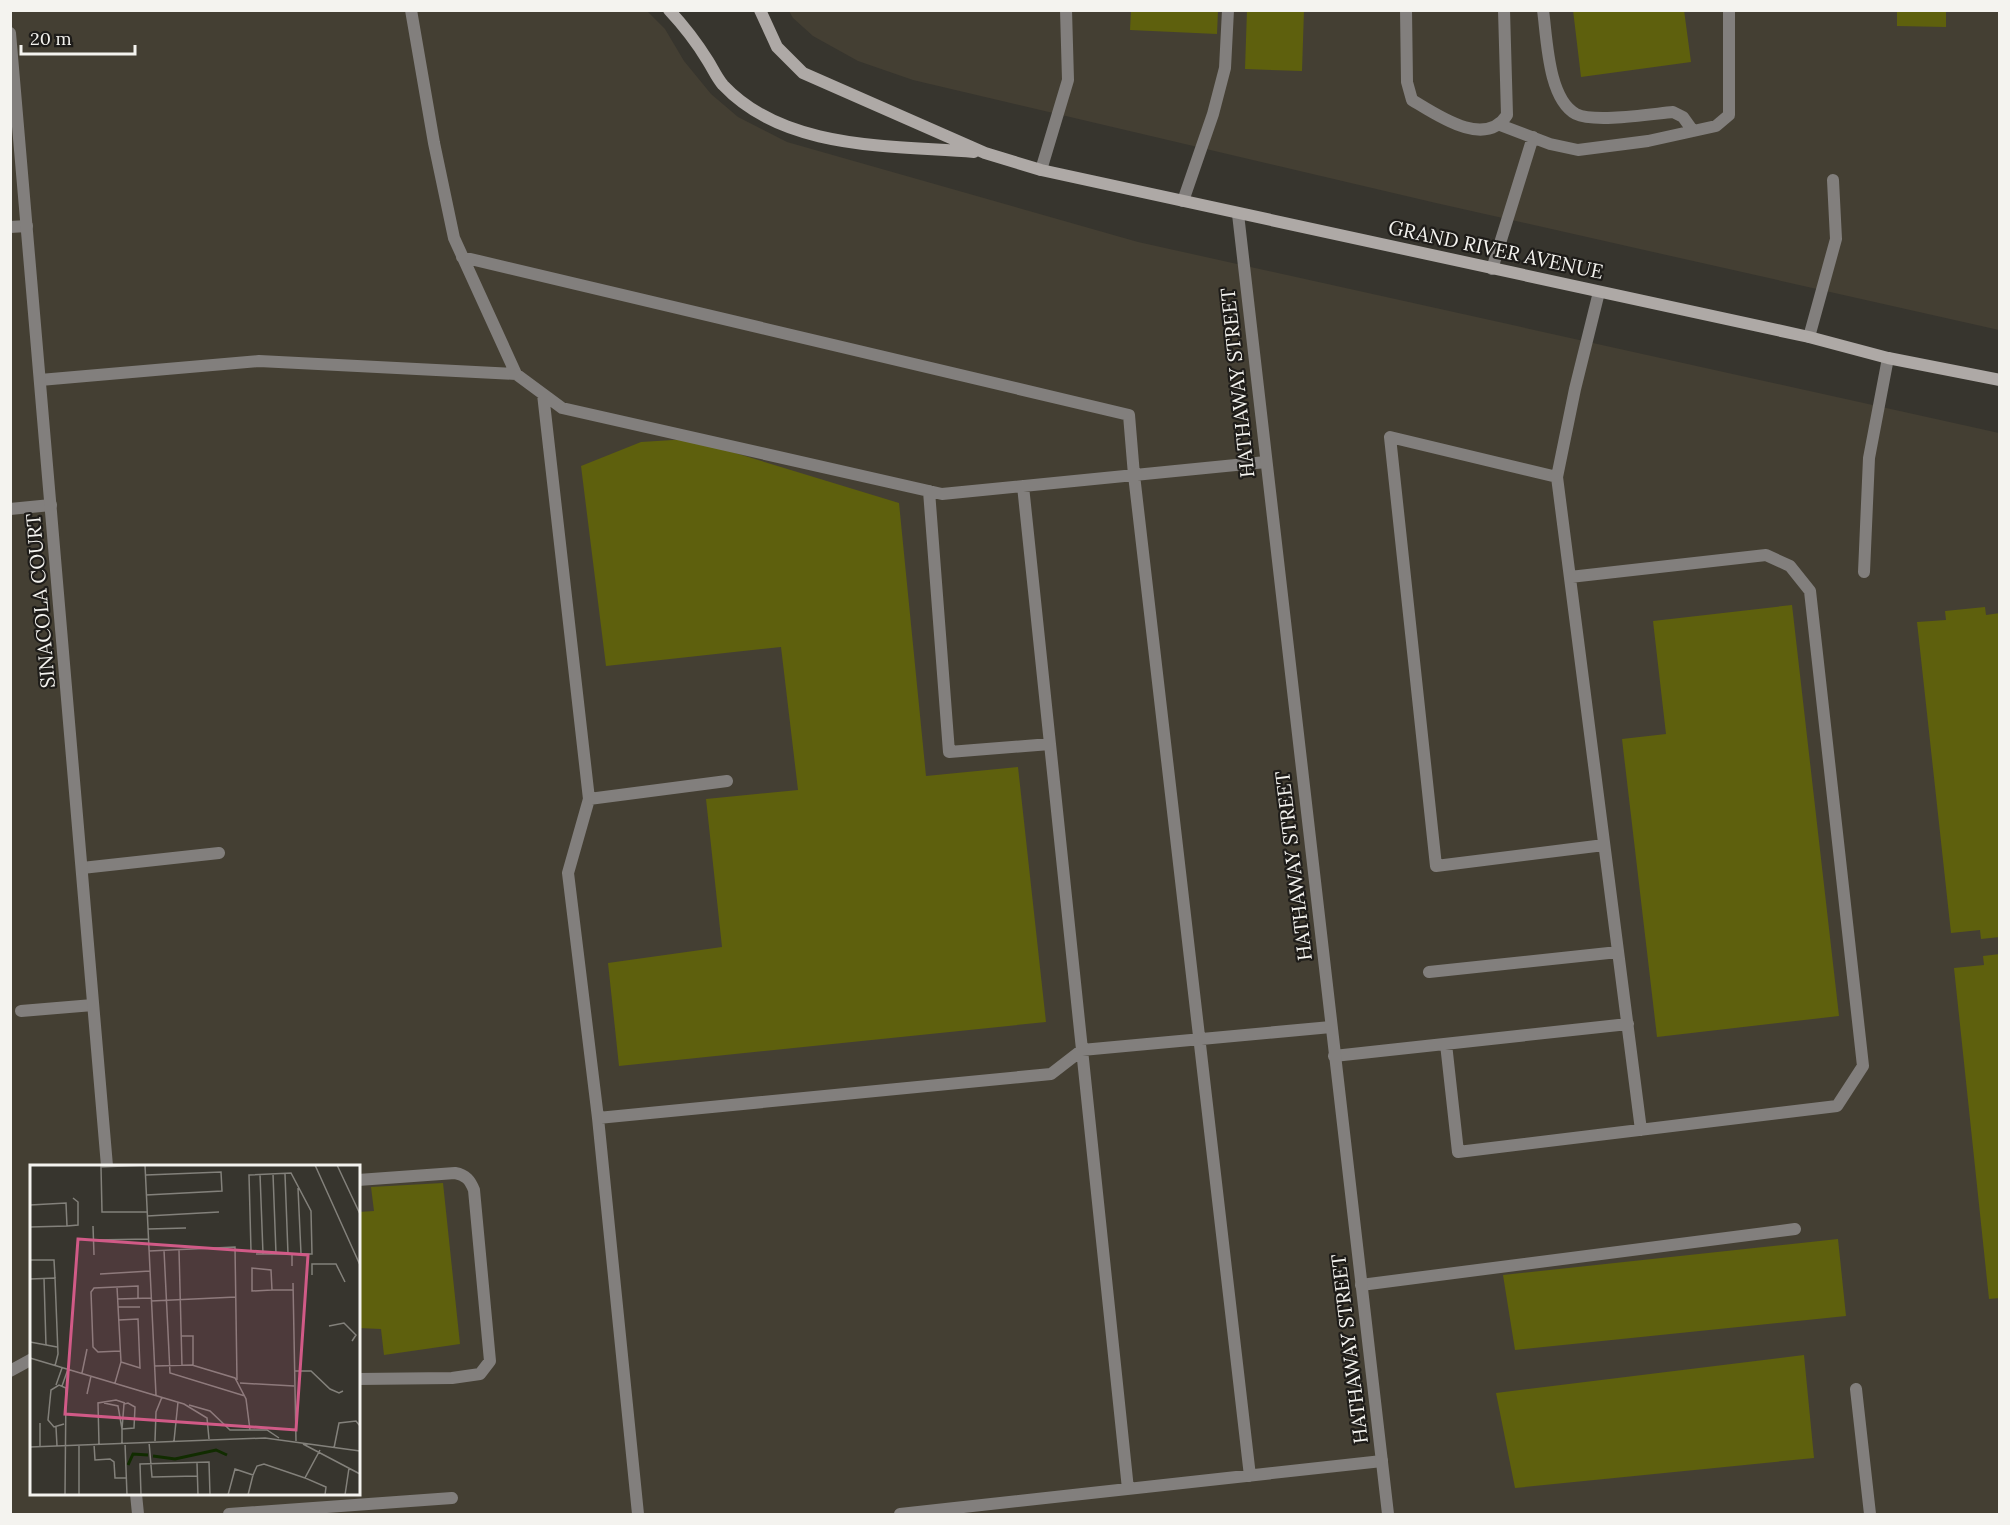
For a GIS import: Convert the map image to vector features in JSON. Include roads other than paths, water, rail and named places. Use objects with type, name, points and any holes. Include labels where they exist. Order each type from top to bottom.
[{"type":"main road","name":"GRAND RIVER AVENUE","points":[[669,10],[683,24],[722,84],[754,112],[792,129],[830,140],[985,153]]},
{"type":"main road","name":"GRAND RIVER AVENUE","points":[[760,10],[761,17],[777,47],[803,73],[985,153],[1041,170],[1809,337],[1888,358],[2000,380]]},
{"type":"street","points":[[411,10],[454,238],[516,374],[562,408],[942,494],[1266,462]]},
{"type":"street","points":[[1041,170],[1068,80],[1066,10]]},
{"type":"street","points":[[1183,201],[1213,114],[1225,68],[1228,10]]},
{"type":"street","points":[[1406,10],[1407,82],[1412,100],[1450,123],[1474,129],[1490,129],[1500,125],[1507,115],[1504,10]]},
{"type":"street","points":[[1543,10],[1551,70],[1562,101],[1576,114],[1597,118],[1673,112],[1683,117],[1693,131]]},
{"type":"street","points":[[1500,125],[1550,144],[1578,150],[1648,141],[1716,126],[1729,115],[1729,10]]},
{"type":"street","name":"SINACOLA COURT","points":[[10,33],[107,1165]]},
{"type":"street","points":[[1492,269],[1533,137]]},
{"type":"street","points":[[1809,337],[1836,239],[1833,180]]},
{"type":"street","name":"HATHAWAY STREET","points":[[1238,214],[1388,1515]]},
{"type":"street","points":[[10,227],[27,226]]},
{"type":"street","points":[[462,257],[1129,415],[1134,475],[1250,1476]]},
{"type":"street","points":[[1599,292],[1575,389],[1557,477],[1641,1130]]},
{"type":"street","points":[[1864,572],[1869,458],[1888,358]]},
{"type":"street","points":[[40,380],[259,361],[516,374]]},
{"type":"street","points":[[543,394],[589,799],[568,873],[598,1118],[638,1515]]},
{"type":"street","points":[[1557,477],[1390,437],[1436,866],[1604,845]]},
{"type":"street","points":[[1023,486],[1128,1489]]},
{"type":"street","points":[[929,491],[949,752],[1050,744]]},
{"type":"street","points":[[10,509],[51,506]]},
{"type":"street","points":[[1446,1044],[1458,1152],[1837,1106],[1863,1066],[1810,591],[1790,566],[1766,555],[1570,578]]},
{"type":"street","points":[[589,799],[727,781]]},
{"type":"street","points":[[82,868],[219,853]]},
{"type":"street","points":[[1429,972],[1618,952]]},
{"type":"street","points":[[21,1011],[93,1005]]},
{"type":"street","points":[[1334,1056],[1628,1024]]},
{"type":"street","points":[[598,1118],[1051,1074],[1082,1050],[1331,1027]]},
{"type":"street","points":[[360,1180],[455,1173],[462,1174],[471,1183],[474,1190],[490,1361],[480,1374],[470,1376],[360,1379]]},
{"type":"street","points":[[1361,1285],[1795,1229]]},
{"type":"street","points":[[10,1371],[30,1360]]},
{"type":"street","points":[[1856,1389],[1870,1515]]},
{"type":"street","points":[[900,1515],[1382,1461]]},
{"type":"street","points":[[136,1495],[138,1515]]},
{"type":"street","points":[[229,1515],[389,1509],[452,1498]]}]
